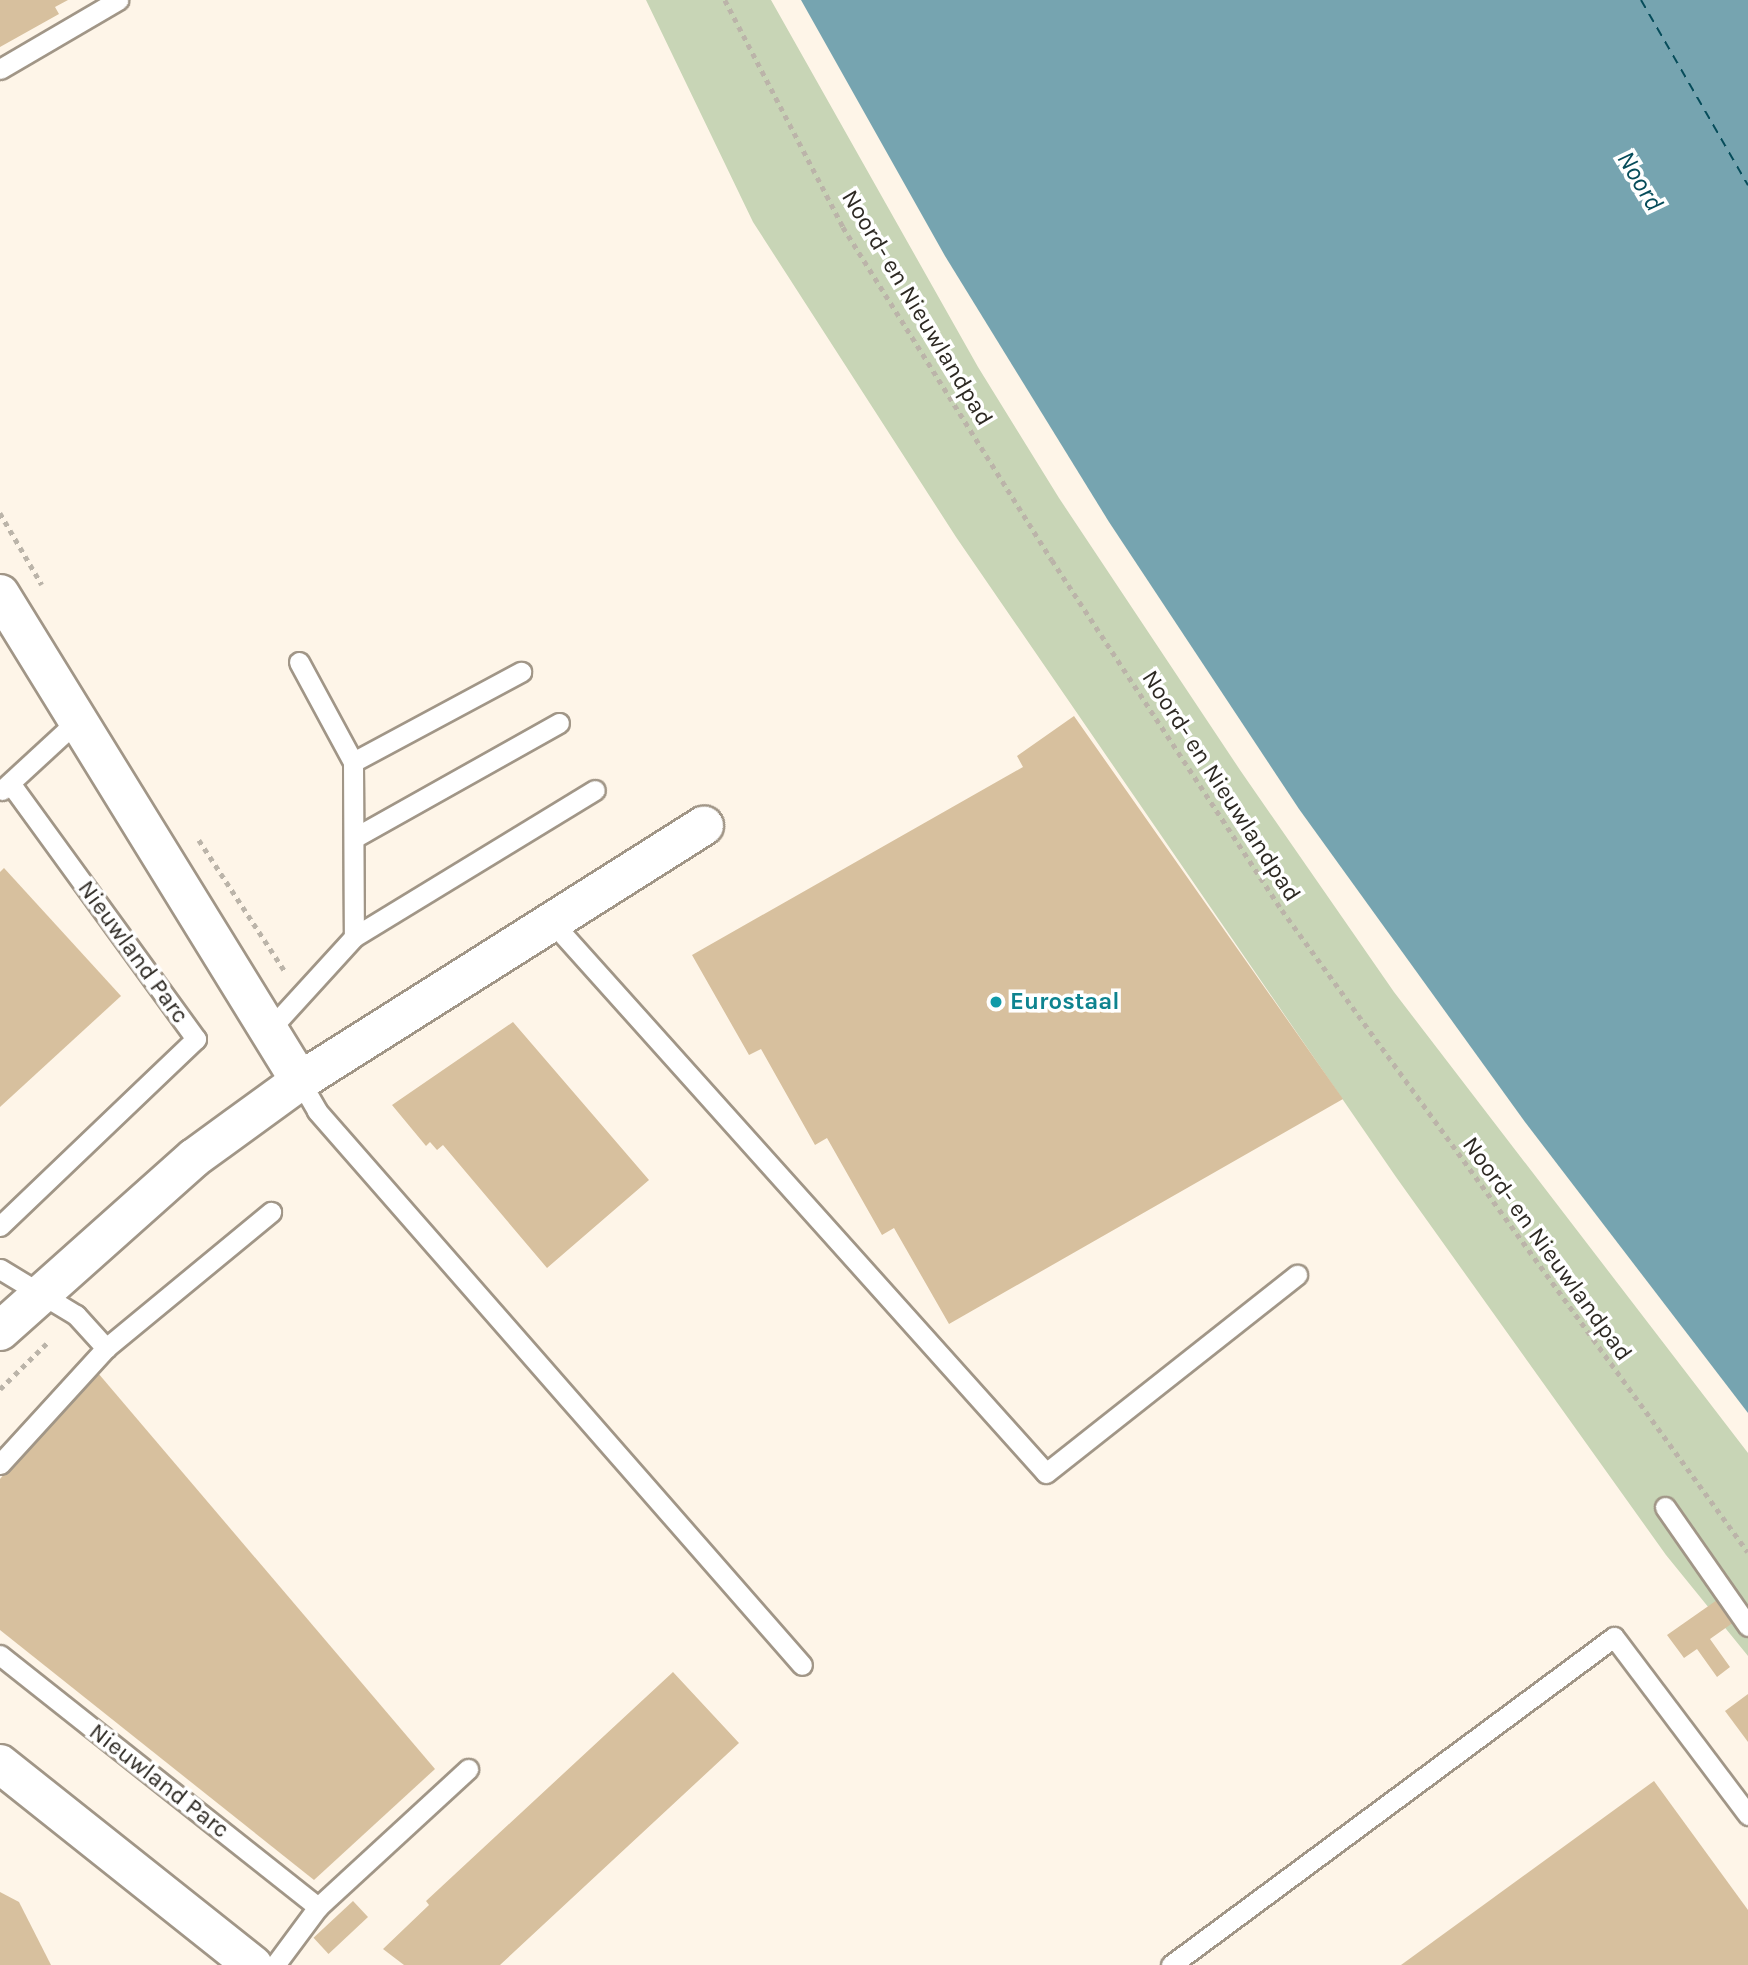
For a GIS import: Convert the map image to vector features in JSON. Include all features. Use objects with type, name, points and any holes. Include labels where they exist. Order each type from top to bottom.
[{"type":"street","points":[[0,594],[271,1028],[300,1081]]},
{"type":"street","points":[[0,1331],[36,1295],[194,1158],[300,1081],[704,826]]},
{"type":"street","points":[[0,1764],[253,1965]]},
{"type":"lane","points":[[0,69],[118,0]]},
{"type":"lane","points":[[299,662],[353,762],[354,937]]},
{"type":"lane","points":[[353,762],[521,672]]},
{"type":"lane","points":[[5,788],[78,720]]},
{"type":"lane","points":[[354,838],[559,723]]},
{"type":"lane","name":"Nieuwland Parc","points":[[0,1226],[196,1039],[5,788]]},
{"type":"lane","points":[[271,1028],[354,937],[595,790]]},
{"type":"lane","points":[[551,921],[1046,1472],[1297,1275]]},
{"type":"lane","points":[[300,1081],[317,1111],[802,1665]]},
{"type":"lane","points":[[0,1464],[106,1348],[271,1212]]},
{"type":"lane","points":[[0,1269],[36,1295],[76,1315],[106,1348]]},
{"type":"lane","points":[[1665,1507],[1748,1626]]},
{"type":"lane","points":[[1171,1965],[1614,1637],[1748,1815]]},
{"type":"lane","name":"Nieuwland Parc","points":[[0,1654],[318,1907]]},
{"type":"lane","points":[[275,1965],[318,1907],[468,1769]]},
{"type":"path","name":"Noord- en Nieuwlandpad","points":[[725,0],[843,227],[1052,560],[1267,887],[1541,1272],[1748,1552]]},
{"type":"green space","points":[[646,0],[771,0],[978,367],[1059,498],[1240,770],[1394,992],[1748,1453],[1748,1656],[1666,1555],[1396,1177],[956,537],[753,222]]},
{"type":"water","name":"Noord","points":[[801,0],[1748,0],[1748,1413],[1525,1122],[1299,809],[1109,522],[945,256]]},
{"type":"building","points":[[0,0],[68,0],[55,7],[59,14],[0,47]]},
{"type":"building","name":"Eurostaal","points":[[1074,716],[1343,1099],[949,1324],[894,1228],[882,1235],[827,1138],[815,1145],[761,1049],[749,1055],[692,955],[1023,767],[1017,756]]},
{"type":"building","points":[[4,868],[121,996],[0,1107],[0,872]]},
{"type":"building","points":[[513,1022],[649,1180],[547,1268],[443,1145],[437,1150],[430,1142],[426,1146],[392,1105]]},
{"type":"building","points":[[98,1373],[435,1769],[314,1880],[0,1630],[0,1479],[43,1426]]},
{"type":"building","points":[[1717,1600],[1734,1622],[1710,1639],[1730,1667],[1717,1677],[1697,1649],[1684,1658],[1667,1635]]},
{"type":"building","points":[[673,1672],[739,1743],[500,1965],[404,1965],[383,1949],[429,1905],[426,1901]]},
{"type":"building","points":[[1748,1694],[1748,1742],[1725,1711]]},
{"type":"building","points":[[1654,1781],[1748,1910],[1748,1965],[1401,1965]]},
{"type":"building","points":[[0,1892],[19,1902],[51,1965],[0,1965]]},
{"type":"building","points":[[353,1901],[368,1917],[329,1954],[314,1938]]},
{"type":"ferry route","points":[[1641,0],[1748,185]]},
{"type":"place","name":"Eurostaal","points":[[996,1002]]}]
